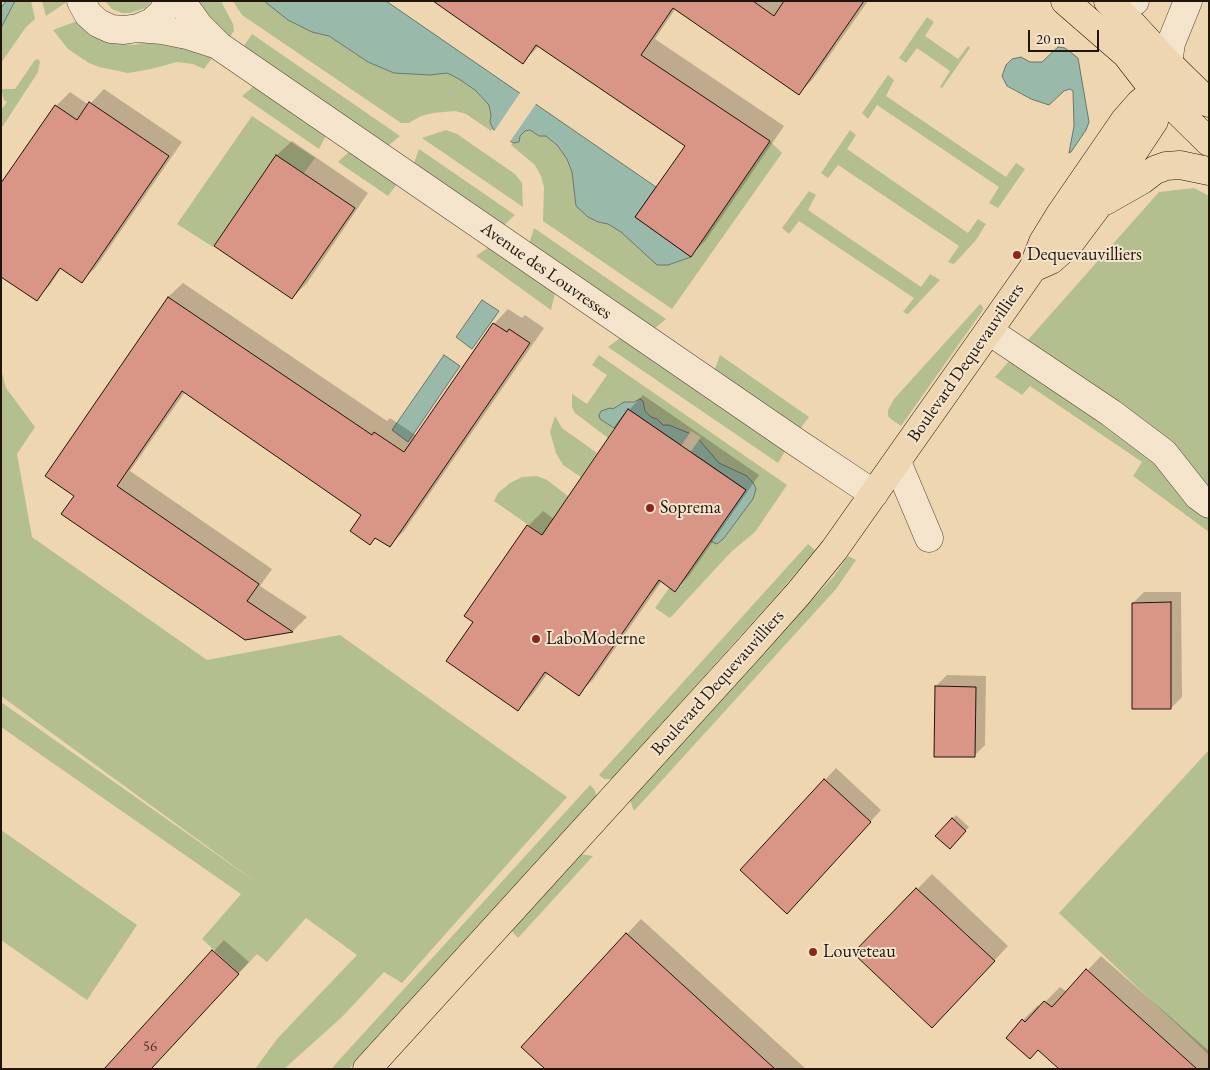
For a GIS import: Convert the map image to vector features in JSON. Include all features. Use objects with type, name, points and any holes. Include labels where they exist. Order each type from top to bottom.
[{"type":"main road","points":[[1065,1],[1126,54],[1156,90],[1209,142]]},
{"type":"main road","points":[[1119,2],[1132,24],[1168,63],[1209,102]]},
{"type":"main road","points":[[1156,90],[1168,63]]},
{"type":"main road","name":"Boulevard Dequevauvilliers","points":[[1033,268],[1051,260],[1069,244],[1099,204],[1154,121],[1157,109],[1156,90]]},
{"type":"main road","name":"Boulevard Dequevauvilliers","points":[[367,1069],[786,608],[834,550],[1033,268],[1043,242],[1059,216],[1126,120],[1140,103],[1156,90]]},
{"type":"main road","name":"Boulevard Dequevauvilliers","points":[[1099,204],[1142,180],[1155,170],[1166,166],[1180,165],[1209,171]]},
{"type":"street","name":"Avenue des Louvresses","points":[[81,1],[88,14],[98,23],[111,29],[138,28],[187,35],[219,46]]},
{"type":"street","points":[[138,28],[152,22],[163,12],[168,1]]},
{"type":"street","name":"Avenue des Louvresses","points":[[181,1],[199,26],[219,46],[874,494]]},
{"type":"street","points":[[1168,63],[1171,43],[1188,1]]},
{"type":"street","points":[[989,331],[1111,413],[1164,453],[1198,496],[1209,504]]},
{"type":"street","points":[[897,462],[929,538]]},
{"type":"green space","points":[[15,1],[31,1],[35,19],[26,27],[1,63],[1,28]]},
{"type":"green space","points":[[42,1],[68,1],[46,16]]},
{"type":"green space","points":[[105,1],[152,1],[145,8],[130,13],[122,13],[112,9]]},
{"type":"green space","points":[[194,1],[221,1],[233,24],[234,31],[229,38]]},
{"type":"green space","points":[[233,1],[264,1],[288,20],[312,32],[329,36],[368,62],[394,73],[430,75],[447,73],[475,90],[489,105],[490,122],[493,129],[491,131],[466,114],[455,111],[433,113],[421,116],[409,123],[401,123],[242,15]]},
{"type":"green space","points":[[927,17],[934,22],[925,36],[958,59],[968,46],[970,48],[942,88],[940,87],[950,71],[917,48],[906,63],[899,58]]},
{"type":"green space","points":[[80,20],[109,42],[133,45],[161,39],[205,52],[212,58],[204,69],[193,64],[177,62],[128,73],[99,67],[89,63],[68,49],[53,30]]},
{"type":"green space","points":[[252,34],[400,136],[388,146],[243,47]]},
{"type":"green space","points":[[38,59],[40,62],[38,72],[1,129],[1,110],[7,102],[4,100],[1,89],[15,89],[35,60]]},
{"type":"green space","points":[[888,75],[894,80],[886,96],[1006,177],[1016,163],[1025,169],[998,208],[989,203],[999,187],[877,105],[868,119],[862,113]]},
{"type":"green space","points":[[254,86],[326,135],[319,149],[242,96]]},
{"type":"green space","points":[[252,116],[315,158],[304,173],[276,155],[213,247],[177,224]]},
{"type":"green space","points":[[446,130],[457,134],[515,174],[522,183],[523,207],[422,138]]},
{"type":"green space","points":[[530,130],[539,136],[546,136],[557,145],[567,159],[572,172],[576,206],[598,222],[608,224],[621,232],[645,254],[668,265],[691,257],[770,141],[782,153],[672,309],[543,221],[544,187],[541,176],[535,165],[511,145],[519,142],[520,136],[525,131]]},
{"type":"green space","points":[[850,130],[856,135],[847,149],[968,233],[978,219],[986,224],[976,240],[954,264],[948,262],[959,246],[838,165],[828,178],[821,173]]},
{"type":"green space","points":[[419,149],[515,215],[504,225],[414,163]]},
{"type":"green space","points":[[350,151],[397,184],[388,196],[338,162]]},
{"type":"green space","points":[[1194,188],[1209,196],[1209,532],[1133,476],[1142,462],[1030,386],[1022,395],[995,377],[1159,192]]},
{"type":"green space","points":[[809,191],[816,195],[808,210],[921,287],[930,274],[940,280],[908,314],[903,312],[914,298],[799,221],[789,234],[782,228]]},
{"type":"green space","points":[[534,228],[666,319],[654,329],[529,244]]},
{"type":"green space","points":[[489,247],[555,293],[551,310],[476,256]]},
{"type":"green space","points":[[980,304],[983,310],[901,426],[891,419],[888,416],[888,410],[894,399]]},
{"type":"green space","points":[[620,338],[785,451],[778,463],[608,347]]},
{"type":"green space","points":[[599,355],[787,485],[755,532],[731,552],[670,618],[655,608],[669,588],[675,592],[710,541],[724,538],[756,489],[747,476],[719,463],[696,436],[669,425],[663,425],[657,419],[651,417],[645,411],[643,401],[624,402],[600,419],[614,428],[608,438],[575,413],[572,407],[572,394],[587,404],[607,375],[592,365]]},
{"type":"green space","points":[[720,355],[809,417],[800,429],[714,371]]},
{"type":"green space","points":[[1,369],[6,388],[35,427],[17,454],[32,537],[207,660],[340,635],[567,797],[402,983],[384,972],[342,1017],[284,1069],[255,1069],[277,1039],[357,955],[306,918],[267,962],[257,954],[239,973],[202,939],[241,894],[1,727],[1,702],[260,885],[1,696]]},
{"type":"green space","points":[[555,416],[562,428],[597,453],[581,477],[563,465],[556,453],[550,432]]},
{"type":"green space","points":[[537,476],[547,480],[568,496],[558,511],[660,582],[642,604],[494,501],[498,493],[510,483],[522,477]]},
{"type":"green space","points":[[808,544],[815,550],[612,779],[604,779],[599,775]]},
{"type":"green space","points":[[848,556],[856,560],[836,589],[634,811],[630,800],[834,576]]},
{"type":"green space","points":[[1209,750],[1209,1055],[1059,913]]},
{"type":"green space","points":[[590,785],[597,797],[394,1020],[349,1069],[331,1069]]},
{"type":"green space","points":[[1,830],[137,925],[87,1000],[1,940]]},
{"type":"green space","points":[[580,854],[593,856],[518,938],[511,930]]},
{"type":"shaded area","points":[[6,1],[15,1],[1,28],[1,8]]},
{"type":"shaded area","points":[[264,1],[386,1],[656,187],[635,217],[691,257],[668,265],[657,265],[621,232],[608,224],[588,217],[576,206],[572,172],[567,159],[557,145],[546,136],[539,136],[530,130],[525,131],[520,136],[519,142],[513,143],[493,129],[490,122],[489,105],[475,90],[459,79],[447,73],[430,75],[394,73],[368,62],[329,36],[312,32],[288,20]]},
{"type":"shaded area","points":[[1058,47],[1065,48],[1078,58],[1089,122],[1086,130],[1069,153],[1074,126],[1073,91],[1070,89],[1064,91],[1049,105],[1031,99],[1007,86],[1002,76],[1006,65],[1012,59],[1021,57],[1030,62],[1042,62]]},
{"type":"shaded area","points":[[482,300],[499,311],[472,349],[456,337]]},
{"type":"shaded area","points":[[444,355],[460,366],[408,442],[392,430]]},
{"type":"shaded area","points":[[640,399],[643,401],[645,411],[651,417],[657,419],[663,425],[669,425],[696,436],[719,463],[747,476],[754,484],[756,489],[753,499],[724,538],[717,544],[710,541],[745,489],[628,409],[614,428],[600,419],[601,411],[613,409],[624,402],[634,402]]},
{"type":"pier","points":[[522,90],[538,101],[509,143],[493,133]]},
{"type":"pier","points":[[691,431],[701,437],[689,454],[680,448]]},
{"type":"building","points":[[433,1],[753,1],[774,16],[784,1],[864,1],[799,95],[673,8],[641,55],[770,141],[691,257],[635,217],[685,146],[536,45],[523,64]]},
{"type":"building","points":[[89,102],[169,156],[82,283],[60,268],[37,301],[1,277],[1,183],[55,105],[77,120]]},
{"type":"building","points":[[276,155],[355,208],[292,299],[214,246]]},
{"type":"building","points":[[168,297],[372,435],[374,432],[404,452],[493,323],[507,332],[509,329],[530,343],[390,547],[375,538],[370,545],[350,531],[361,515],[182,391],[117,486],[259,584],[247,601],[293,632],[245,640],[61,514],[74,496],[45,476]]},
{"type":"building","points":[[628,409],[746,490],[675,592],[659,580],[579,696],[545,672],[518,711],[446,661],[473,622],[464,616],[527,525],[542,535]]},
{"type":"building","points":[[1171,602],[1171,709],[1132,709],[1132,603]]},
{"type":"building","points":[[935,686],[976,687],[975,757],[934,757]]},
{"type":"building","points":[[824,779],[871,822],[787,914],[740,870]]},
{"type":"building","points":[[952,818],[966,831],[950,849],[935,836]]},
{"type":"building","points":[[916,888],[995,961],[932,1028],[853,953]]},
{"type":"building","points":[[626,933],[775,1069],[545,1069],[521,1047]]},
{"type":"building","points":[[212,950],[239,974],[151,1069],[104,1069]]},
{"type":"building","points":[[1086,969],[1197,1069],[1059,1069],[1038,1050],[1030,1059],[1006,1038],[1022,1019],[1025,1022],[1044,1001],[1052,1007]]},
{"type":"place","name":"Dequevauvilliers","points":[[1017,255]]},
{"type":"place","name":"Soprema","points":[[650,508]]},
{"type":"place","name":"LaboModerne","points":[[536,639]]},
{"type":"place","name":"Louveteau","points":[[813,952]]}]
